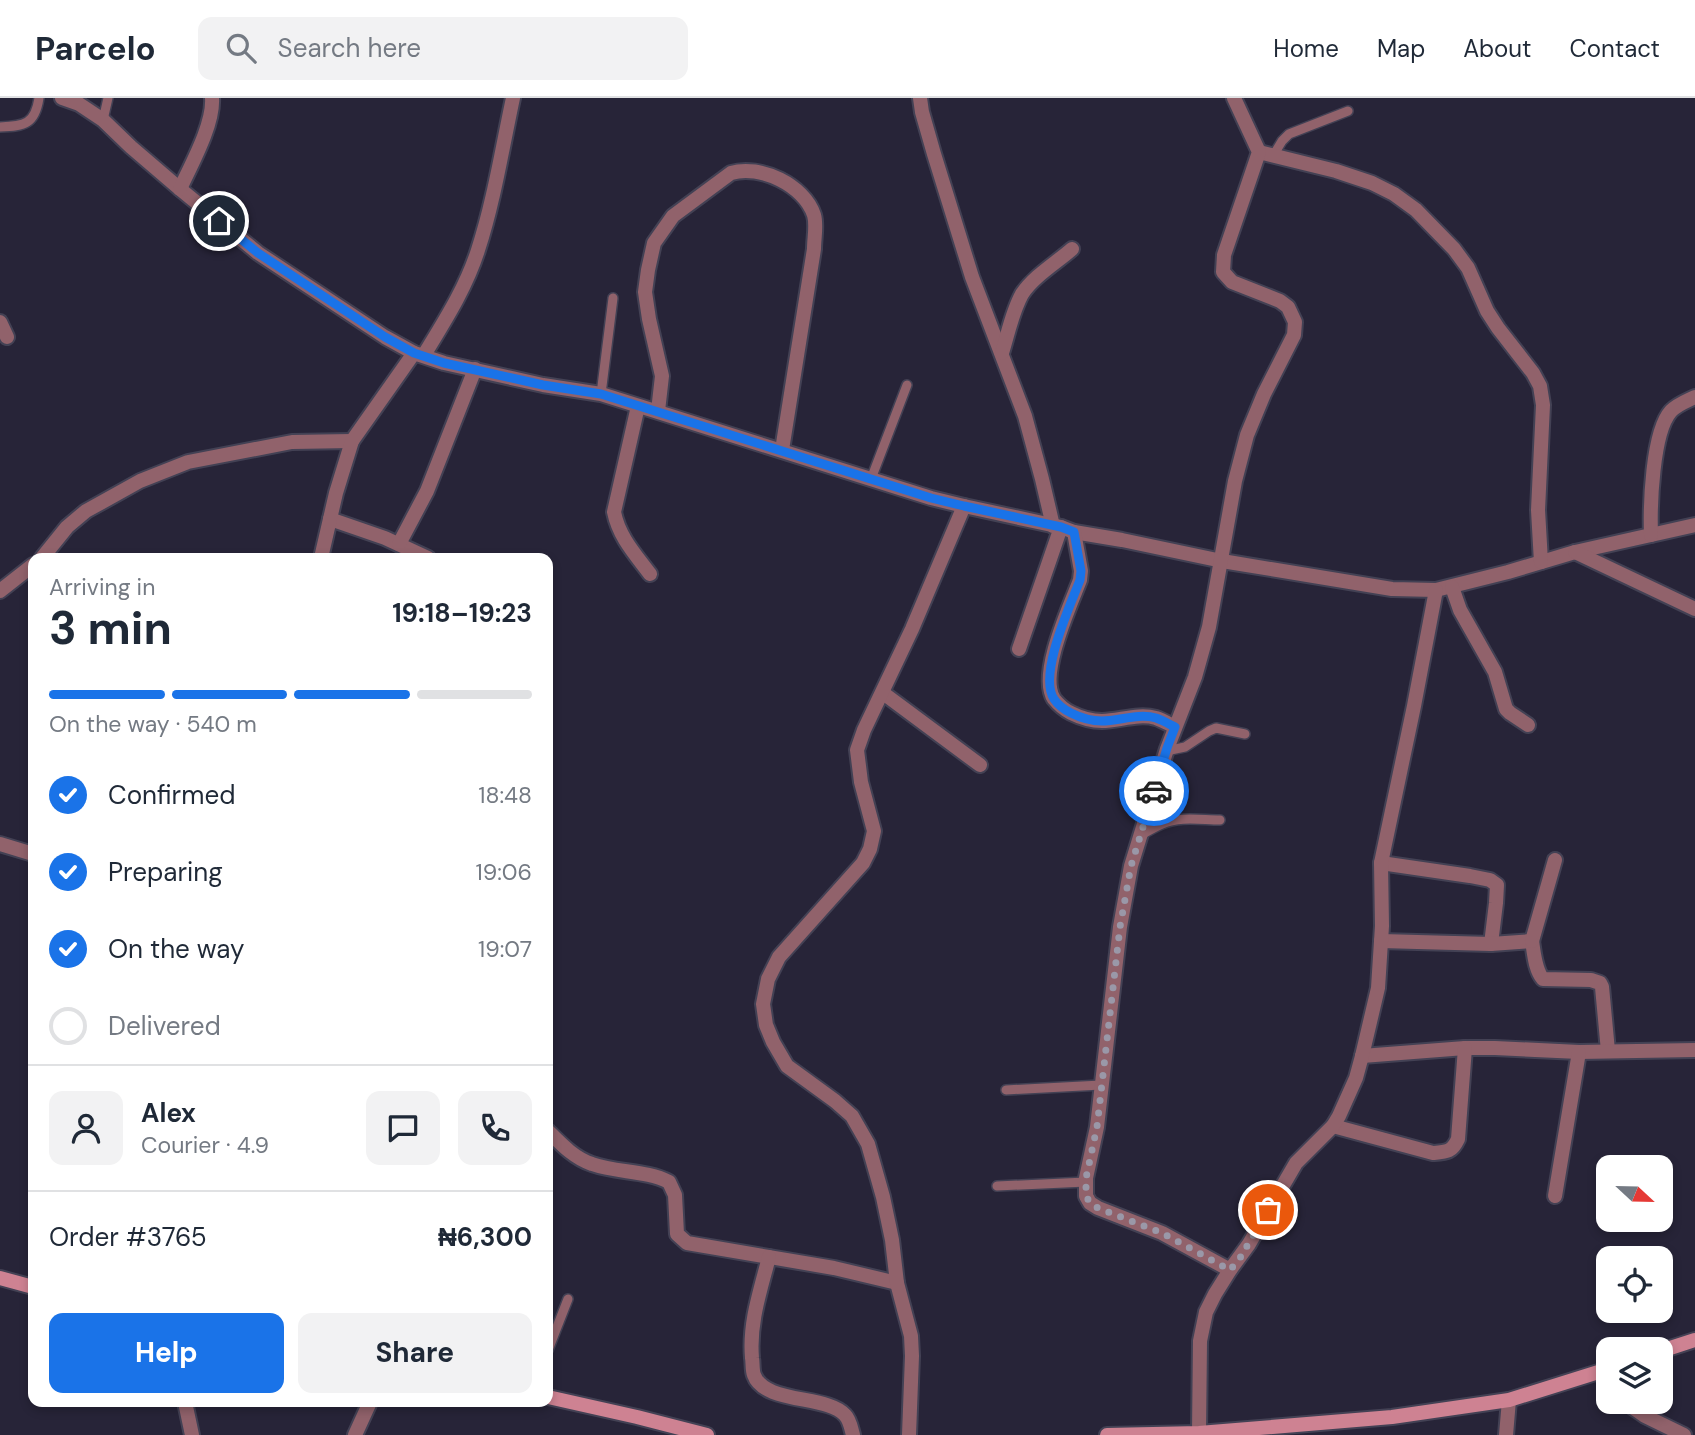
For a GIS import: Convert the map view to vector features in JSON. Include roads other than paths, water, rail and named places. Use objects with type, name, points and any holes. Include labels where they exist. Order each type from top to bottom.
[{"type":"main road","points":[[0,1278],[28,1286]]},
{"type":"main road","points":[[1673,1348],[1695,1340]]},
{"type":"main road","points":[[1107,1435],[1310,1429],[1509,1399],[1596,1373]]},
{"type":"main road","points":[[553,1398],[707,1435]]},
{"type":"street","points":[[62,98],[79,104],[103,120],[131,147],[258,253],[385,337],[419,354],[444,363],[543,385],[601,394],[964,506],[1222,561],[1392,589],[1436,590],[1575,552],[1695,525]]},
{"type":"street","points":[[180,189],[207,126],[212,98]]},
{"type":"street","points":[[322,553],[335,493],[352,440],[450,312],[466,282],[488,217],[513,98]]},
{"type":"street","points":[[920,98],[972,277],[1025,416],[1042,480],[1081,571],[1054,649],[1050,672],[1054,699],[1066,710],[1084,719],[1102,721],[1155,717],[1175,727]]},
{"type":"street","points":[[1234,98],[1266,154],[1336,171],[1372,183],[1394,194],[1416,210],[1454,249],[1468,268],[1497,328],[1541,386],[1543,405],[1538,510],[1541,562]]},
{"type":"street","points":[[1230,1270],[1162,1233],[1098,1208],[1090,1203],[1086,1196],[1086,1182],[1097,1127],[1120,927],[1131,866],[1166,751],[1199,665],[1222,561],[1235,481],[1247,435],[1294,335],[1295,322],[1288,307],[1280,301],[1231,282],[1223,272],[1224,256],[1266,154]]},
{"type":"street","points":[[658,411],[662,376],[645,292],[654,243],[673,216],[731,173],[741,170],[773,176],[792,188],[811,209],[815,218],[814,249],[782,450]]},
{"type":"street","points":[[1002,353],[1022,295],[1032,281],[1073,249]]},
{"type":"street","points":[[0,321],[7,337]]},
{"type":"street","points":[[399,544],[427,491],[475,369]]},
{"type":"street","points":[[1651,535],[1650,499],[1654,469],[1667,416],[1695,397]]},
{"type":"street","points":[[638,406],[614,512],[621,534],[650,574]]},
{"type":"street","points":[[46,553],[66,527],[86,511],[139,481],[187,463],[292,442],[352,440]]},
{"type":"street","points":[[909,1435],[911,1336],[897,1283],[883,1197],[868,1144],[852,1116],[787,1066],[766,1025],[763,1004],[768,979],[779,957],[863,863],[870,849],[874,831],[860,782],[857,750],[863,730],[912,629],[964,506]]},
{"type":"street","points":[[330,519],[418,553]]},
{"type":"street","points":[[1019,649],[1063,528]]},
{"type":"street","points":[[1575,552],[1695,609]]},
{"type":"street","points":[[0,592],[28,569]]},
{"type":"street","points":[[1452,586],[1460,610],[1495,673],[1506,709],[1528,725]]},
{"type":"street","points":[[1199,1433],[1200,1341],[1206,1312],[1214,1294],[1249,1244],[1296,1163],[1333,1126],[1356,1079],[1378,988],[1381,863],[1436,590]]},
{"type":"street","points":[[883,693],[980,765]]},
{"type":"street","points":[[0,844],[28,852]]},
{"type":"street","points":[[1555,860],[1532,941],[1537,967],[1544,979],[1591,980],[1600,983],[1608,1051]]},
{"type":"street","points":[[1381,863],[1494,882],[1497,885],[1491,944]]},
{"type":"street","points":[[1381,941],[1491,944],[1532,941]]},
{"type":"street","points":[[1362,1056],[1465,1048],[1579,1052],[1695,1050]]},
{"type":"street","points":[[1333,1126],[1433,1153],[1446,1152],[1454,1147],[1458,1139],[1465,1048]]},
{"type":"street","points":[[1555,1196],[1579,1052]]},
{"type":"street","points":[[553,1136],[572,1154],[593,1165],[669,1182],[675,1195],[677,1234],[687,1243],[834,1268],[897,1283]]},
{"type":"street","points":[[769,1257],[751,1325],[754,1376],[764,1388],[835,1408],[848,1418],[853,1435]]},
{"type":"street","points":[[1506,1435],[1509,1399]]},
{"type":"street","points":[[186,1407],[192,1435]]},
{"type":"street","points":[[355,1435],[368,1407]]},
{"type":"street","points":[[1642,1414],[1684,1435]]},
{"type":"lane","points":[[0,127],[29,122],[35,115],[39,98]]},
{"type":"lane","points":[[103,120],[108,98]]},
{"type":"lane","points":[[1266,154],[1289,134],[1348,111]]},
{"type":"lane","points":[[601,394],[613,298]]},
{"type":"lane","points":[[872,479],[907,385]]},
{"type":"lane","points":[[1166,751],[1185,747],[1216,728],[1245,734]]},
{"type":"lane","points":[[1140,836],[1161,824],[1181,819],[1220,820]]},
{"type":"lane","points":[[1006,1090],[1101,1085]]},
{"type":"lane","points":[[997,1186],[1086,1182]]},
{"type":"lane","points":[[553,1337],[568,1299]]}]
